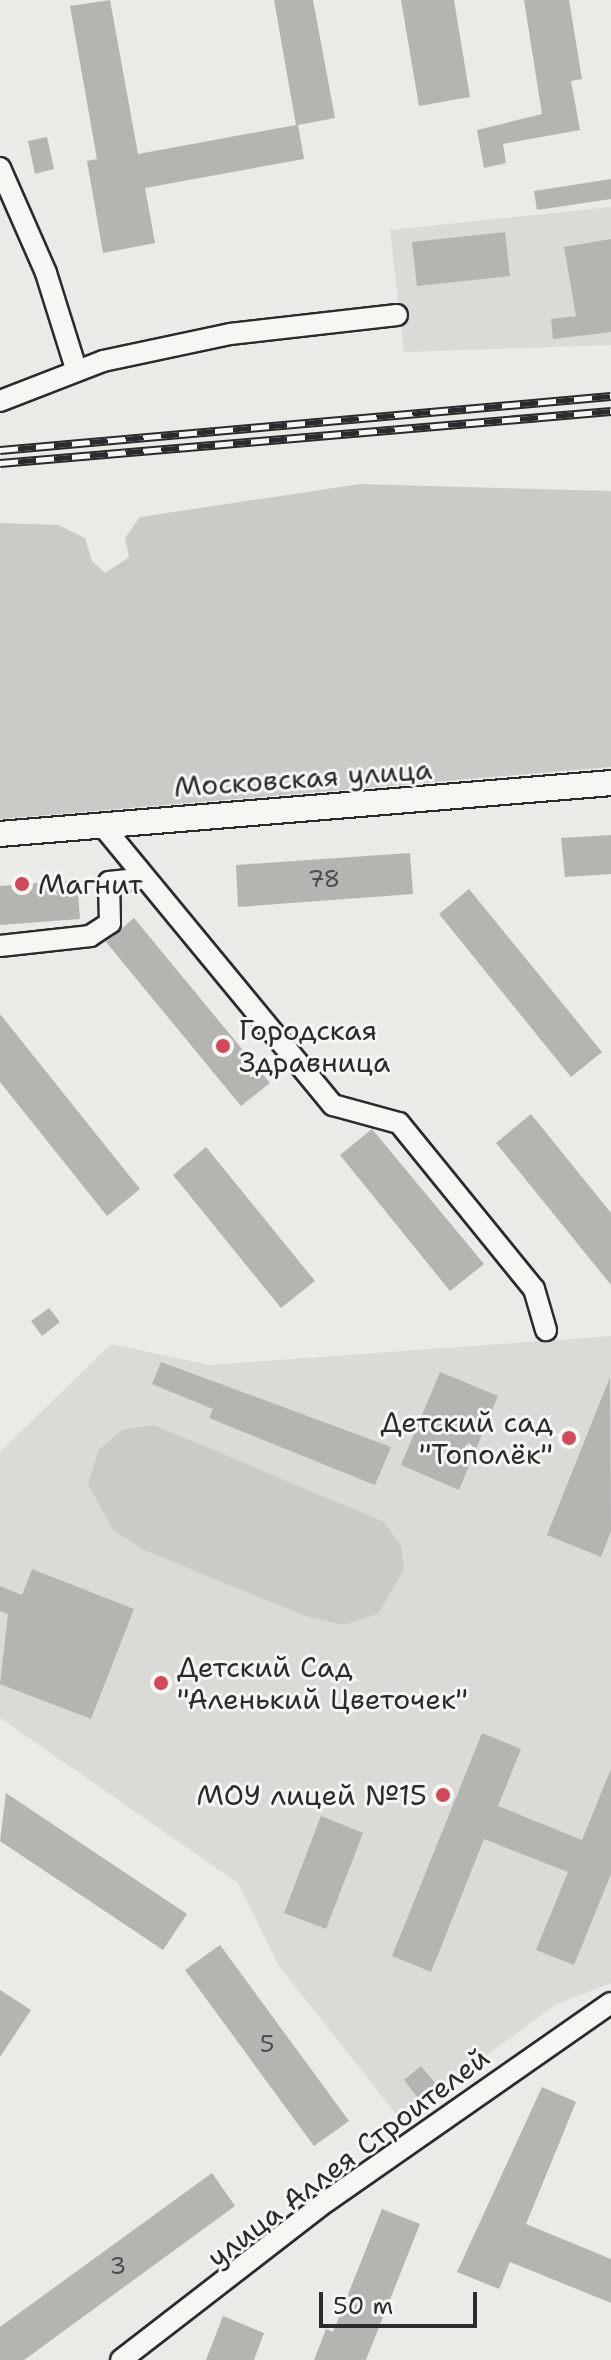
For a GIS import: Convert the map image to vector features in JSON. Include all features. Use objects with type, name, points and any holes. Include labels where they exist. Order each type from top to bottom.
[{"type":"street","points":[[0,168],[46,273],[76,369]]},
{"type":"street","points":[[0,401],[76,369],[230,334],[397,315]]},
{"type":"street","name":"Московская улица","points":[[0,834],[611,783]]},
{"type":"street","points":[[102,825],[333,1105],[399,1123],[534,1289],[546,1330]]},
{"type":"street","points":[[0,946],[90,936],[110,923],[109,882],[145,878]]},
{"type":"street","name":"улица Аллея Строителей","points":[[121,2360],[327,2201],[611,2003]]},
{"type":"shaded area","points":[[611,207],[611,345],[404,352],[390,230]]},
{"type":"shaded area","points":[[360,484],[611,491],[611,767],[0,819],[0,523],[58,525],[85,538],[92,561],[105,573],[129,557],[125,538],[140,517]]},
{"type":"shaded area","points":[[611,1336],[611,1983],[555,2005],[400,2119],[279,1966],[238,1883],[0,1718],[0,1452],[111,1344],[209,1365]]},
{"type":"shaded area","points":[[154,1425],[384,1522],[401,1546],[404,1569],[378,1614],[344,1625],[308,1617],[144,1550],[113,1530],[88,1484],[99,1450],[122,1430]]},
{"type":"building","points":[[110,0],[138,154],[296,125],[274,0],[313,0],[335,118],[298,125],[304,159],[145,188],[155,243],[103,253],[87,161],[97,159],[70,6]]},
{"type":"building","points":[[401,0],[454,0],[470,97],[419,106]]},
{"type":"building","points":[[524,0],[569,0],[582,79],[571,81],[580,130],[503,144],[506,163],[484,168],[477,130],[542,114]]},
{"type":"building","points":[[47,137],[54,169],[35,174],[28,141]]},
{"type":"building","points":[[611,179],[611,199],[537,210],[534,191]]},
{"type":"building","points":[[505,232],[510,276],[417,286],[412,242]]},
{"type":"building","points":[[611,239],[611,332],[553,339],[551,319],[576,316],[564,247]]},
{"type":"building","points":[[611,835],[611,874],[565,877],[561,838]]},
{"type":"building","points":[[410,853],[413,894],[238,907],[236,865]]},
{"type":"building","points":[[77,880],[80,919],[0,925],[0,886]]},
{"type":"building","points":[[469,889],[602,1052],[571,1077],[439,914]]},
{"type":"building","points":[[134,918],[270,1083],[241,1106],[106,942]]},
{"type":"building","points":[[0,1014],[140,1189],[107,1216],[0,1082]]},
{"type":"building","points":[[531,1114],[611,1213],[611,1285],[496,1143]]},
{"type":"building","points":[[372,1129],[484,1264],[450,1291],[340,1155]]},
{"type":"building","points":[[206,1147],[315,1281],[281,1308],[173,1175]]},
{"type":"building","points":[[49,1308],[60,1322],[42,1336],[31,1321]]},
{"type":"building","points":[[161,1362],[391,1447],[375,1485],[209,1418],[213,1409],[152,1384]]},
{"type":"building","points":[[440,1372],[498,1396],[459,1490],[401,1465]]},
{"type":"building","points":[[610,1377],[611,1531],[601,1557],[547,1535]]},
{"type":"building","points":[[32,1569],[134,1609],[91,1719],[0,1684],[8,1614],[0,1611],[0,1586],[22,1595]]},
{"type":"building","points":[[482,1733],[521,1749],[498,1806],[582,1840],[611,1769],[611,1874],[574,1965],[536,1950],[568,1872],[484,1839],[431,1972],[392,1956]]},
{"type":"building","points":[[6,1793],[187,1914],[163,1950],[0,1841]]},
{"type":"building","points":[[321,1816],[363,1833],[326,1929],[284,1913]]},
{"type":"building","points":[[220,1945],[349,2121],[314,2146],[185,1970]]},
{"type":"building","points":[[0,1990],[31,2010],[0,2057]]},
{"type":"building","points":[[421,2066],[436,2084],[418,2098],[404,2080]]},
{"type":"building","points":[[542,2087],[576,2102],[526,2224],[611,2259],[611,2303],[510,2262],[499,2289],[457,2272]]},
{"type":"building","points":[[212,2173],[235,2206],[24,2360],[0,2360],[0,2327]]},
{"type":"building","points":[[382,2209],[420,2224],[366,2360],[314,2360],[326,2329],[333,2332]]},
{"type":"building","points":[[223,2316],[264,2333],[254,2360],[206,2360]]},
{"type":"railway","points":[[0,450],[611,396]]},
{"type":"railway","points":[[0,463],[611,411]]},
{"type":"place","name":"Магнит","points":[[22,884]]},
{"type":"place","name":"Городская Здравница","points":[[223,1046]]},
{"type":"place","name":"Детский сад \"Тополёк\"","points":[[569,1438]]},
{"type":"place","name":"Детский Сад \"Аленький Цветочек\"","points":[[161,1683]]},
{"type":"place","name":"МОУ лицей №15","points":[[443,1795]]}]
